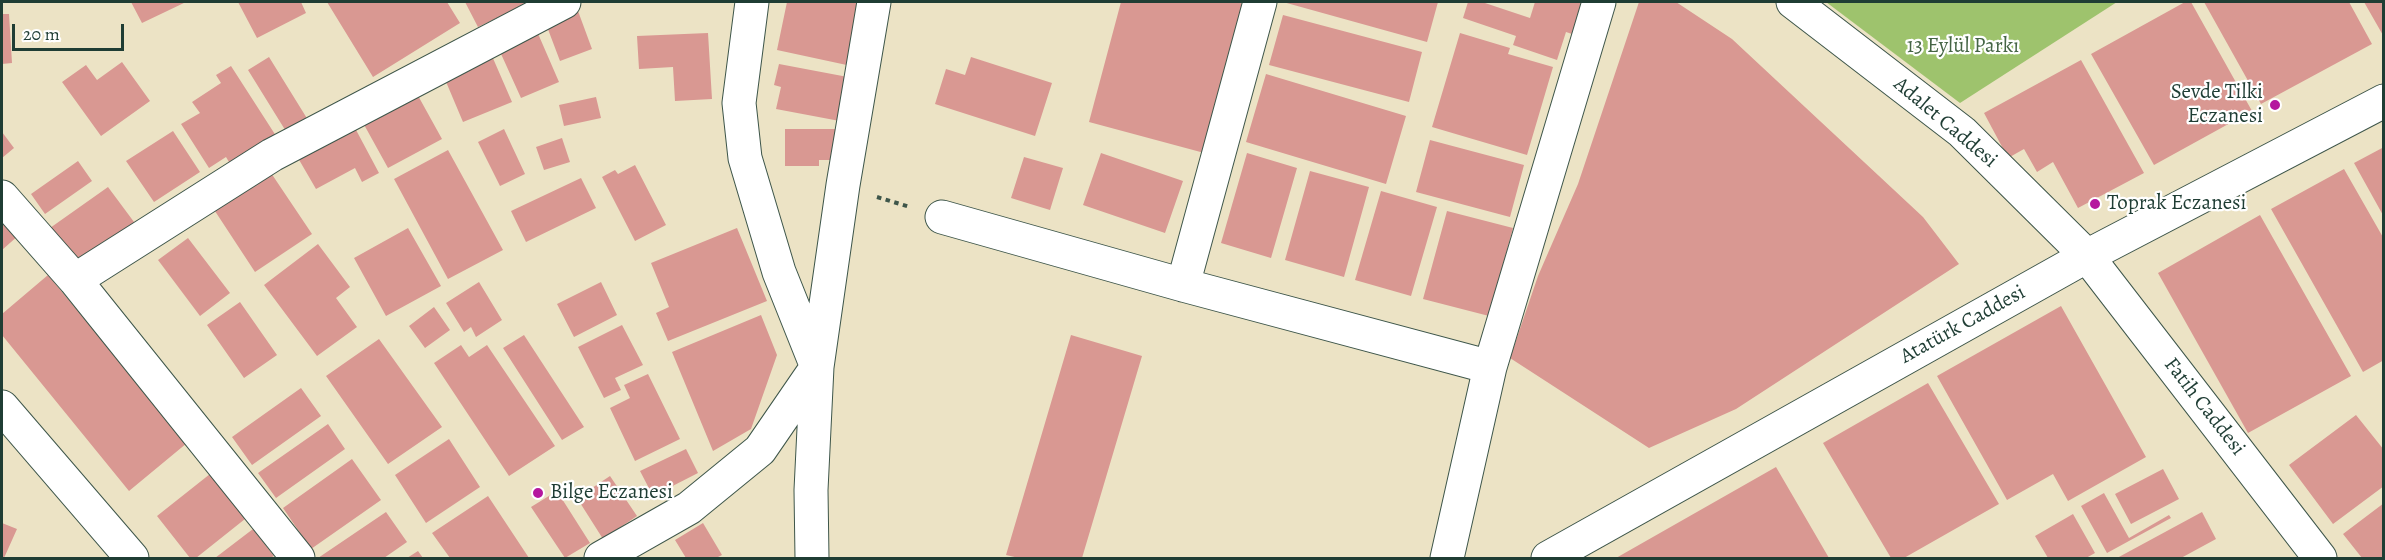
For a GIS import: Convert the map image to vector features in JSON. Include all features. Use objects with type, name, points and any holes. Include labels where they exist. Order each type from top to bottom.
[{"type":"street","points":[[75,280],[272,155],[564,2]]},
{"type":"street","points":[[752,2],[739,103],[745,158],[779,272],[817,367]]},
{"type":"street","points":[[812,558],[811,490],[817,367],[843,185],[874,2]]},
{"type":"street","points":[[1183,285],[1260,2]]},
{"type":"street","points":[[1447,558],[1490,367],[1599,2]]},
{"type":"street","name":"Adalet Caddesi","points":[[1793,2],[1962,132],[2087,256]]},
{"type":"street","name":"Atatürk Caddesi","points":[[1548,558],[2087,256],[2384,101]]},
{"type":"street","points":[[2,197],[75,280],[298,558]]},
{"type":"street","points":[[942,218],[1490,367]]},
{"type":"street","name":"Fatih Caddesi","points":[[2087,256],[2320,558]]},
{"type":"street","points":[[601,558],[689,508],[760,450],[817,367]]},
{"type":"street","points":[[2,407],[132,558]]},
{"type":"path","points":[[843,185],[942,218]]},
{"type":"green space","name":"13 Eylül Parkı","points":[[1826,2],[2117,2],[1960,103]]},
{"type":"building","points":[[131,2],[186,2],[142,23]]},
{"type":"building","points":[[238,2],[301,2],[306,13],[257,38]]},
{"type":"building","points":[[327,2],[447,2],[460,23],[373,77]]},
{"type":"building","points":[[465,2],[530,2],[478,27]]},
{"type":"building","points":[[787,2],[869,2],[856,67],[777,50]]},
{"type":"building","points":[[1121,2],[1235,2],[1249,5],[1208,154],[1089,122]]},
{"type":"building","points":[[1283,2],[1438,2],[1427,42]]},
{"type":"building","points":[[1468,2],[1482,2],[1530,18],[1535,2],[1586,2],[1575,35],[1566,32],[1557,60],[1513,45],[1516,36],[1463,18]]},
{"type":"building","points":[[1639,2],[1676,2],[1732,39],[1923,217],[1959,264],[1736,409],[1649,448],[1510,358],[1538,276],[1578,184]]},
{"type":"building","points":[[2185,2],[2191,2],[2252,111],[2154,165],[2091,54]]},
{"type":"building","points":[[2204,2],[2349,2],[2372,44],[2261,104]]},
{"type":"building","points":[[2364,2],[2384,2],[2384,37]]},
{"type":"building","points":[[578,11],[592,49],[560,61],[546,24]]},
{"type":"building","points":[[2,14],[9,14],[12,63],[2,64]]},
{"type":"building","points":[[1283,15],[1422,52],[1409,102],[1269,65]]},
{"type":"building","points":[[536,29],[559,82],[521,98],[497,45]]},
{"type":"building","points":[[708,33],[712,99],[675,101],[673,67],[639,69],[637,36]]},
{"type":"building","points":[[1460,33],[1510,48],[1508,54],[1553,67],[1527,155],[1432,127]]},
{"type":"building","points":[[492,56],[512,102],[463,122],[444,77]]},
{"type":"building","points":[[269,57],[308,120],[287,133],[248,70]]},
{"type":"building","points":[[971,57],[1052,83],[1035,136],[935,104],[946,69],[965,75]]},
{"type":"building","points":[[2081,60],[2144,173],[2078,208],[2053,162],[2037,172],[2024,149],[2008,158],[1984,113]]},
{"type":"building","points":[[122,62],[150,101],[101,136],[62,82],[86,65],[97,80]]},
{"type":"building","points":[[779,64],[853,78],[845,122],[776,109],[781,87],[774,85]]},
{"type":"building","points":[[231,66],[278,139],[232,167],[226,157],[209,168],[181,124],[200,113],[192,102],[221,83],[216,75]]},
{"type":"building","points":[[1266,74],[1406,116],[1386,184],[1246,142]]},
{"type":"building","points":[[416,92],[442,139],[388,168],[362,121]]},
{"type":"building","points":[[596,97],[601,118],[564,126],[559,105]]},
{"type":"building","points":[[355,128],[379,173],[362,182],[355,168],[316,189],[298,158]]},
{"type":"building","points":[[504,129],[525,174],[500,186],[478,142]]},
{"type":"building","points":[[785,129],[837,129],[837,160],[819,160],[819,166],[785,166]]},
{"type":"building","points":[[173,131],[200,172],[154,202],[126,161]]},
{"type":"building","points":[[2,132],[14,148],[2,158]]},
{"type":"building","points":[[562,138],[570,162],[544,170],[536,147]]},
{"type":"building","points":[[1430,140],[1524,165],[1510,217],[1416,192]]},
{"type":"building","points":[[2384,147],[2384,217],[2354,163]]},
{"type":"building","points":[[448,150],[503,250],[448,279],[394,179]]},
{"type":"building","points":[[1101,153],[1183,181],[1165,233],[1083,205]]},
{"type":"building","points":[[1247,153],[1297,168],[1271,258],[1221,243]]},
{"type":"building","points":[[1024,157],[1063,168],[1050,210],[1011,198]]},
{"type":"building","points":[[78,161],[92,181],[45,214],[31,194]]},
{"type":"building","points":[[635,165],[666,225],[635,241],[602,177],[615,170],[618,174]]},
{"type":"building","points":[[267,167],[312,234],[255,272],[211,205]]},
{"type":"building","points":[[2344,169],[2384,239],[2384,360],[2363,372],[2271,209]]},
{"type":"building","points":[[1310,171],[1369,187],[1344,277],[1285,260]]},
{"type":"building","points":[[581,178],[596,208],[526,242],[511,211]]},
{"type":"building","points":[[108,187],[137,226],[80,268],[50,228]]},
{"type":"building","points":[[1381,191],[1437,207],[1411,296],[1355,280]]},
{"type":"building","points":[[1447,211],[1513,228],[1489,316],[1423,299]]},
{"type":"building","points":[[2260,215],[2351,376],[2248,433],[2158,273]]},
{"type":"building","points":[[2,216],[19,235],[2,250]]},
{"type":"building","points":[[408,228],[441,286],[386,316],[354,258]]},
{"type":"building","points":[[737,228],[767,301],[668,341],[656,313],[669,307],[651,263]]},
{"type":"building","points":[[188,238],[230,293],[200,316],[158,260]]},
{"type":"building","points":[[318,244],[350,287],[336,298],[357,327],[317,356],[264,285]]},
{"type":"building","points":[[48,275],[187,443],[129,491],[2,335],[2,314]]},
{"type":"building","points":[[479,282],[502,320],[476,337],[471,327],[464,332],[446,303]]},
{"type":"building","points":[[601,282],[617,315],[574,337],[557,304]]},
{"type":"building","points":[[240,302],[277,355],[244,378],[207,325]]},
{"type":"building","points":[[2061,306],[2146,457],[2068,501],[2053,474],[2007,500],[1937,376]]},
{"type":"building","points":[[434,307],[450,330],[425,348],[409,326]]},
{"type":"building","points":[[761,315],[777,355],[751,429],[713,451],[672,352]]},
{"type":"building","points":[[622,325],[643,365],[615,378],[621,390],[604,398],[578,347]]},
{"type":"building","points":[[524,335],[584,427],[562,440],[503,348]]},
{"type":"building","points":[[1071,335],[1142,356],[1082,558],[1019,558],[1006,555]]},
{"type":"building","points":[[379,339],[442,427],[388,464],[326,376]]},
{"type":"building","points":[[461,345],[469,357],[487,345],[555,446],[509,476],[434,363]]},
{"type":"building","points":[[648,374],[680,439],[635,461],[610,408],[630,398],[624,385]]},
{"type":"building","points":[[1928,383],[1999,504],[1904,558],[1891,558],[1823,443]]},
{"type":"building","points":[[301,388],[321,416],[252,465],[232,437]]},
{"type":"building","points":[[2356,415],[2384,450],[2384,486],[2333,524],[2289,465]]},
{"type":"building","points":[[328,424],[345,449],[276,498],[258,473]]},
{"type":"building","points":[[449,439],[480,487],[426,523],[395,475]]},
{"type":"building","points":[[686,449],[698,473],[653,496],[640,471]]},
{"type":"building","points":[[352,459],[381,500],[311,549],[283,508]]},
{"type":"building","points":[[1776,467],[1829,558],[1616,558]]},
{"type":"building","points":[[2163,469],[2179,499],[2131,524],[2115,494]]},
{"type":"building","points":[[210,474],[245,519],[196,558],[190,558],[157,516]]},
{"type":"building","points":[[610,476],[637,516],[603,539],[577,498]]},
{"type":"building","points":[[557,491],[590,543],[565,558],[531,507]]},
{"type":"building","points":[[2104,493],[2129,538],[2169,515],[2171,518],[2107,553],[2081,506]]},
{"type":"building","points":[[488,496],[529,558],[450,558],[432,533]]},
{"type":"building","points":[[2384,503],[2384,558],[2362,558],[2343,534]]},
{"type":"building","points":[[386,512],[407,542],[384,558],[318,558]]},
{"type":"building","points":[[2202,512],[2216,539],[2181,558],[2117,558]]},
{"type":"building","points":[[2073,514],[2095,553],[2086,558],[2048,558],[2035,536]]},
{"type":"building","points":[[2,523],[17,529],[4,558],[2,558]]},
{"type":"building","points":[[703,523],[722,555],[716,558],[686,558],[675,540]]},
{"type":"building","points":[[253,529],[274,556],[270,558],[215,558]]},
{"type":"building","points":[[418,551],[423,558],[407,558]]},
{"type":"place","name":"Sevde Tilki Eczanesi","points":[[2275,105]]},
{"type":"place","name":"Toprak Eczanesi","points":[[2095,204]]},
{"type":"place","name":"Bilge Eczanesi","points":[[538,493]]}]
